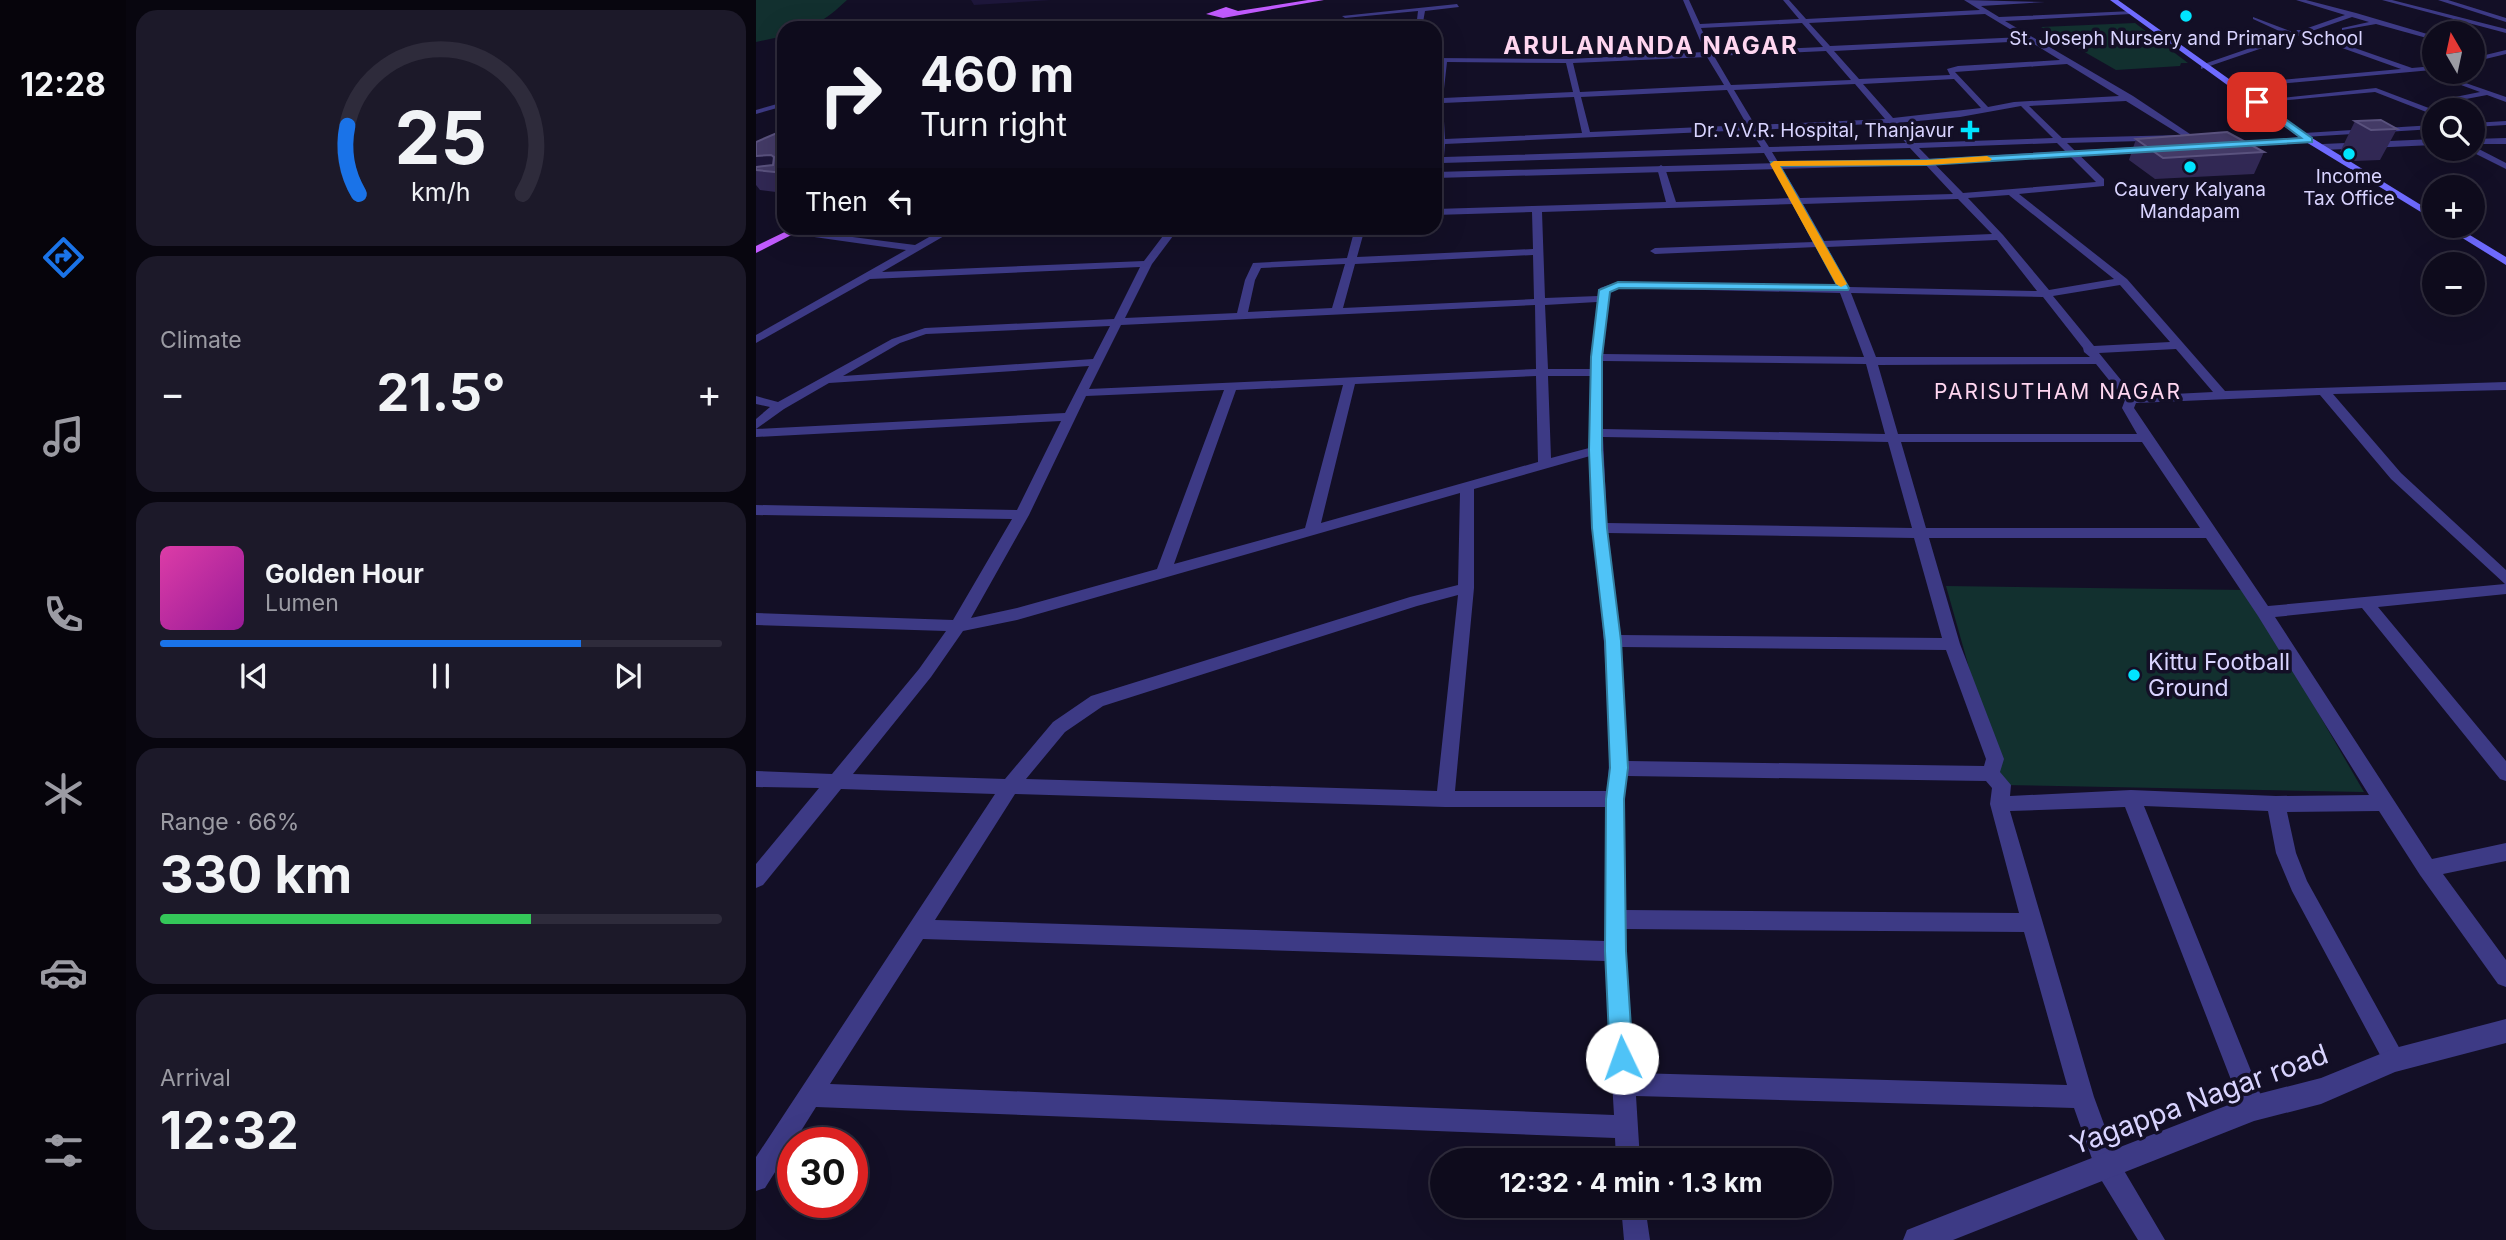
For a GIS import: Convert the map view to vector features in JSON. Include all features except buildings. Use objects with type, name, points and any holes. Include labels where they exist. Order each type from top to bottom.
[{"type":"main road","points":[[1197,21],[1233,0]]},
{"type":"main road","points":[[1229,12],[1233,0]]},
{"type":"main road","points":[[1213,11],[1266,9],[1321,0]]},
{"type":"main road","points":[[2113,0],[2306,138],[2422,209]]},
{"type":"main road","points":[[1203,21],[1229,12]]},
{"type":"main road","points":[[756,243],[777,235]]},
{"type":"main road","points":[[756,250],[782,235]]},
{"type":"main road","points":[[2467,238],[2506,262]]},
{"type":"street","points":[[1686,0],[1710,56],[1797,201],[1818,245],[1844,288],[1871,361],[1952,644],[1995,759],[1990,774]]},
{"type":"street","points":[[1786,0],[1927,162],[2000,237],[2092,355],[2131,400]]},
{"type":"street","points":[[2299,0],[2422,34]]},
{"type":"street","points":[[2385,0],[2506,31]]},
{"type":"street","points":[[2441,0],[2506,20]]},
{"type":"street","points":[[1971,2],[2042,2]]},
{"type":"street","points":[[1971,2],[2130,98],[2199,145]]},
{"type":"street","points":[[1280,21],[1458,6]]},
{"type":"street","points":[[1420,21],[1422,9]]},
{"type":"street","points":[[1697,26],[1987,12]]},
{"type":"street","points":[[1999,19],[2131,12]]},
{"type":"street","points":[[2204,67],[2354,14]]},
{"type":"street","points":[[2255,18],[2415,71]]},
{"type":"street","points":[[2344,29],[2378,21]]},
{"type":"street","points":[[1442,60],[1569,61],[1710,56],[2032,39]]},
{"type":"street","points":[[2487,55],[2506,52]]},
{"type":"street","points":[[2487,55],[2506,62]]},
{"type":"street","points":[[1569,61],[1587,135]]},
{"type":"street","points":[[1987,110],[1950,71],[1952,69],[2070,62]]},
{"type":"street","points":[[2235,86],[2422,71]]},
{"type":"street","points":[[1442,101],[1956,77]]},
{"type":"street","points":[[2466,84],[2506,100]]},
{"type":"street","points":[[2257,102],[2369,89],[2422,109]]},
{"type":"street","points":[[2463,98],[2488,93]]},
{"type":"street","points":[[1442,142],[1890,121],[1960,115],[2023,104],[2130,98]]},
{"type":"street","points":[[1442,212],[2013,194],[2101,184],[2023,104]]},
{"type":"street","points":[[756,111],[777,106]]},
{"type":"street","points":[[2485,124],[2506,123]]},
{"type":"street","points":[[1442,175],[1927,162],[2422,128]]},
{"type":"street","points":[[1442,160],[2188,136]]},
{"type":"street","points":[[2485,142],[2506,141]]},
{"type":"street","points":[[2323,147],[2422,143]]},
{"type":"street","points":[[2485,155],[2506,166]]},
{"type":"street","points":[[1661,168],[1672,205]]},
{"type":"street","points":[[2013,194],[2123,281],[2222,395]]},
{"type":"street","points":[[1537,209],[1545,464]]},
{"type":"street","points":[[832,235],[916,248]]},
{"type":"street","points":[[756,340],[938,235]]},
{"type":"street","points":[[756,879],[925,673],[958,626],[1022,515],[1147,264],[1169,235]]},
{"type":"street","points":[[1337,311],[1358,235]]},
{"type":"street","points":[[1655,251],[2000,237]]},
{"type":"street","points":[[1242,315],[1250,280],[1257,265],[1539,253]]},
{"type":"street","points":[[866,276],[1147,264]]},
{"type":"street","points":[[1627,1148],[1615,951],[1615,799],[1619,768],[1613,641],[1600,528],[1596,450],[1597,357],[1604,290],[1618,285],[2047,294],[2123,281]]},
{"type":"street","points":[[756,425],[780,406],[896,341],[925,331],[1602,299]]},
{"type":"street","points":[[1597,357],[1871,361],[2092,355],[2180,345]]},
{"type":"street","points":[[825,381],[1097,362]]},
{"type":"street","points":[[1081,393],[1543,372],[1597,373]]},
{"type":"street","points":[[1312,528],[1350,381]]},
{"type":"street","points":[[2131,400],[2506,386]]},
{"type":"street","points":[[1164,571],[1231,387]]},
{"type":"street","points":[[2325,393],[2396,476],[2506,579]]},
{"type":"street","points":[[756,400],[780,406]]},
{"type":"street","points":[[2131,400],[2129,408],[2146,438],[2264,612],[2427,869],[2506,977]]},
{"type":"street","points":[[756,433],[1069,417]]},
{"type":"street","points":[[1596,433],[1893,438],[2146,438]]},
{"type":"street","points":[[756,619],[958,626],[1017,614],[1312,528],[1596,450]]},
{"type":"street","points":[[1445,799],[1466,588],[1467,486]]},
{"type":"street","points":[[756,510],[1022,515]]},
{"type":"street","points":[[1600,528],[1920,533],[2211,533]]},
{"type":"street","points":[[756,1179],[1011,785],[1055,729],[1073,713],[1097,701],[1415,601],[1466,588]]},
{"type":"street","points":[[2264,612],[2506,589]]},
{"type":"street","points":[[2366,602],[2506,774]]},
{"type":"street","points":[[1613,641],[1952,644]]},
{"type":"street","points":[[1619,768],[1990,774],[2002,785],[1999,804],[2082,1097],[2106,1164],[2151,1240]]},
{"type":"street","points":[[756,779],[1445,799],[1615,799]]},
{"type":"street","points":[[1999,804],[2132,799],[2276,804],[2384,803]]},
{"type":"street","points":[[2132,799],[2254,1108]]},
{"type":"street","points":[[2276,804],[2286,853],[2299,885],[2395,1060]]},
{"type":"street","points":[[2427,869],[2506,852]]},
{"type":"street","points":[[1617,919],[2032,923]]},
{"type":"street","points":[[917,929],[1615,951]]},
{"type":"street","name":"Yagappa Nagar road","points":[[1917,1240],[2254,1108],[2321,1091],[2395,1060],[2506,1031]]},
{"type":"street","points":[[1623,1084],[2082,1097]]},
{"type":"street","points":[[810,1095],[1624,1127]]},
{"type":"street","points":[[1634,1218],[1637,1240]]},
{"type":"green space","points":[[756,0],[847,0],[820,21],[777,21],[777,38],[756,42]]},
{"type":"green space","points":[[2135,23],[2188,63],[2181,63],[2180,66],[2116,70],[2041,27]]},
{"type":"green space","name":"Kittu Football Ground","points":[[1946,586],[2247,590],[2364,792],[2002,785]]},
{"type":"slow traffic","points":[[1841,284],[1774,164],[1987,159]]},
{"type":"place","name":"St. Joseph Nursery and Primary School","points":[[2186,16]]},
{"type":"place","name":"Dr. V.V.R. Hospital, Thanjavur","points":[[1970,130]]},
{"type":"place","name":"Income Tax Office","points":[[2349,154]]},
{"type":"place","name":"Cauvery Kalyana Mandapam","points":[[2190,167]]},
{"type":"place","name":"Kittu Football Ground","points":[[2134,675]]},
{"type":"district","name":"ARULANANDA NAGAR","points":[[1651,46]]},
{"type":"district","name":"PARISUTHAM NAGAR","points":[[2058,392]]},
{"type":"route","points":[[1622,1058],[1615,951],[1615,799],[1619,768],[1613,641],[1600,528],[1596,450],[1597,357],[1604,290],[1618,285],[1844,288],[1774,164],[1927,162],[2309,140],[2257,102]]}]
